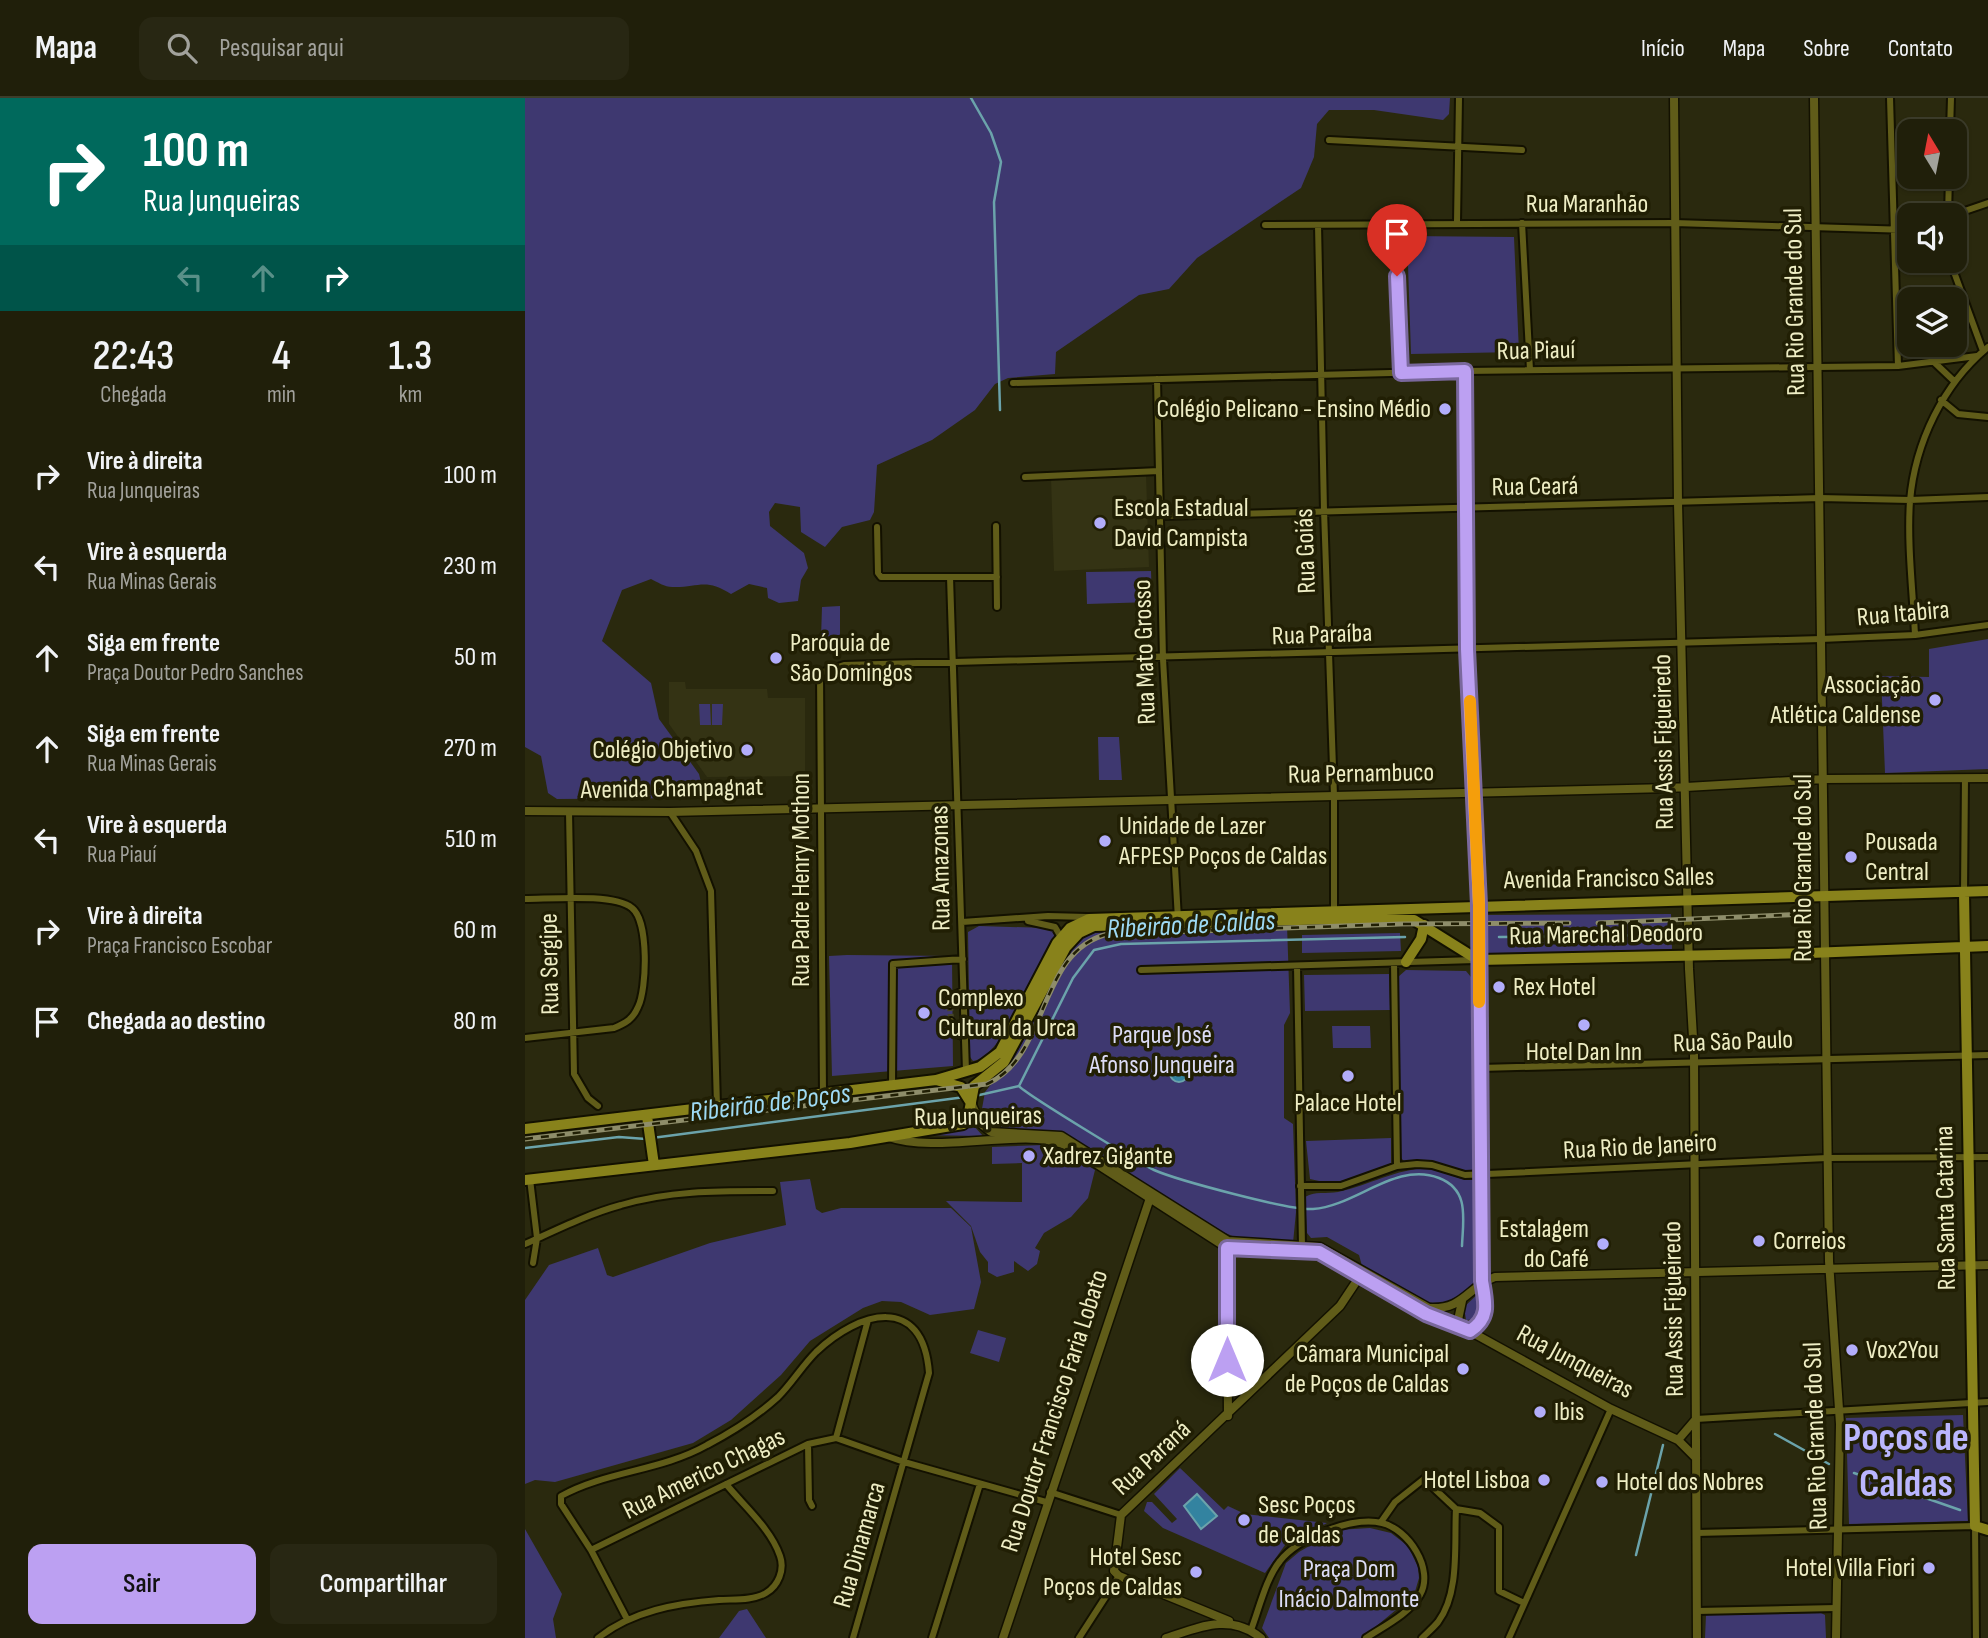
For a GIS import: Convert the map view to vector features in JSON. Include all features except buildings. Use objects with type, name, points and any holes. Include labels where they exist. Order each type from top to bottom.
[{"type":"main road","name":"Avenida Francisco Salles","points":[[528,1180],[889,1137],[959,1125],[965,1122],[980,1079],[1005,1062],[1064,942],[1094,926],[1479,905],[1988,891]]},
{"type":"main road","name":"Rua Santa Catarina","points":[[1964,893],[1975,1526]]},
{"type":"main road","name":"Avenida Francisco Salles","points":[[1334,915],[1414,920],[1478,960]]},
{"type":"main road","name":"Avenida Francisco Salles","points":[[525,1129],[647,1120],[717,1106],[936,1080],[966,1071],[990,1061],[1000,1052],[1076,924],[1100,917],[1178,920]]},
{"type":"main road","points":[[1400,963],[1421,939],[1424,925]]},
{"type":"main road","name":"Rua Marechal Deodoro","points":[[1478,960],[1824,953],[1988,946]]},
{"type":"main road","points":[[936,1080],[954,1083],[971,1102]]},
{"type":"main road","points":[[647,1120],[654,1165]]},
{"type":"main road","points":[[1974,1504],[1988,1509]]},
{"type":"main road","points":[[1975,1526],[1988,1530]]},
{"type":"street","points":[[1457,222],[1459,98]]},
{"type":"street","name":"Rua Assis Figueiredo","points":[[1674,98],[1675,369],[1688,941],[1694,1064],[1697,1638]]},
{"type":"street","name":"Rua Rio Grande do Sul","points":[[1814,98],[1829,1270],[1839,1410],[1840,1531],[1836,1638]]},
{"type":"street","points":[[1891,98],[1898,366]]},
{"type":"street","points":[[1950,119],[1951,98]]},
{"type":"street","points":[[1329,140],[1457,149],[1522,150]]},
{"type":"street","points":[[1967,210],[1988,203]]},
{"type":"street","points":[[1395,222],[1401,373]]},
{"type":"street","name":"Rua Maranhão","points":[[1265,225],[1395,222],[1674,223],[1897,230]]},
{"type":"street","points":[[1522,223],[1530,370]]},
{"type":"street","name":"Rua Goiás","points":[[1318,225],[1334,796],[1334,915]]},
{"type":"street","points":[[1915,635],[1910,500],[1926,436],[1941,400],[1977,356],[1986,349],[1955,273]]},
{"type":"street","name":"Rua Piauí","points":[[1013,383],[1322,377],[1465,371],[1898,366],[1977,356]]},
{"type":"street","points":[[1935,363],[1955,382]]},
{"type":"street","points":[[1465,371],[1467,649],[1479,905],[1482,1281],[1486,1314],[1484,1321],[1470,1331]]},
{"type":"street","name":"Rua Mato Grosso","points":[[1157,379],[1163,659],[1178,920]]},
{"type":"street","points":[[1941,400],[1958,414],[1988,417]]},
{"type":"street","points":[[1025,477],[1159,471]]},
{"type":"street","name":"Rua Ceará","points":[[1161,516],[1820,498],[1910,500],[1988,497]]},
{"type":"street","points":[[996,526],[997,607]]},
{"type":"street","points":[[877,527],[879,575],[884,579],[997,577]]},
{"type":"street","name":"Rua Amazonas","points":[[950,577],[960,803],[966,1071]]},
{"type":"street","name":"Rua Itabira","points":[[1821,639],[1915,635],[1988,625]]},
{"type":"street","name":"Rua Paraíba","points":[[825,668],[845,665],[1163,659],[1821,639]]},
{"type":"street","name":"Rua Padre Henry Mothon","points":[[823,1094],[820,673],[825,668]]},
{"type":"street","name":"Rua Santa Catarina","points":[[1964,893],[1965,778]]},
{"type":"street","name":"Rua Pernambuco","points":[[820,807],[1685,787],[1824,779],[1988,778]]},
{"type":"street","name":"Avenida Champagnat","points":[[525,811],[670,812],[820,807]]},
{"type":"street","name":"Rua Sergipe","points":[[569,812],[571,1033],[574,1074],[588,1098],[599,1106]]},
{"type":"street","points":[[670,812],[696,851],[711,891],[717,1106]]},
{"type":"street","points":[[525,899],[624,903],[639,916],[644,932],[642,994],[634,1016],[614,1028],[525,1038]]},
{"type":"street","points":[[962,922],[1048,916],[1100,917]]},
{"type":"street","points":[[1018,919],[1055,927],[1064,942]]},
{"type":"street","points":[[892,1086],[893,964],[963,960]]},
{"type":"street","name":"Rua Marechal Deodoro","points":[[1141,970],[1478,960]]},
{"type":"street","points":[[1397,1166],[1400,963]]},
{"type":"street","points":[[1297,966],[1303,1246]]},
{"type":"street","points":[[950,1005],[953,994],[963,991]]},
{"type":"street","points":[[950,1021],[952,1032],[965,1037]]},
{"type":"street","name":"Rua São Paulo","points":[[1480,1068],[1988,1055]]},
{"type":"street","name":"Rua Junqueiras","points":[[971,1102],[981,1124],[991,1132],[1061,1136],[1227,1248],[1319,1252],[1429,1308],[1441,1308],[1462,1301]]},
{"type":"street","name":"Rua Junqueiras","points":[[889,1137],[902,1141],[958,1143],[1053,1139],[1228,1241],[1303,1246],[1331,1251],[1426,1314],[1461,1326],[1611,1409],[1678,1440],[1696,1458]]},
{"type":"street","name":"Rua Rio de Janeiro","points":[[1300,1186],[1341,1186],[1397,1166],[1431,1165],[1465,1175],[1827,1158],[1988,1157]]},
{"type":"street","points":[[528,1180],[537,1238],[533,1264]]},
{"type":"street","points":[[525,1244],[621,1205],[708,1191],[773,1191]]},
{"type":"street","name":"Rua Doutor Francisco Faria Lobato","points":[[1003,1638],[1150,1195]]},
{"type":"street","points":[[1227,1248],[1228,1416]]},
{"type":"street","points":[[1461,1326],[1458,1320],[1462,1301],[1482,1281],[1495,1277],[1988,1265]]},
{"type":"street","name":"Rua Paraná","points":[[1119,1576],[1114,1570],[1121,1516],[1340,1306],[1362,1272]]},
{"type":"street","name":"Rua Dinamarca","points":[[853,1638],[925,1392],[928,1359],[916,1331],[906,1320],[895,1315],[868,1320]]},
{"type":"street","points":[[868,1320],[836,1438],[904,1462],[1046,1502]]},
{"type":"street","points":[[627,1619],[591,1550],[561,1504],[561,1496],[576,1487],[643,1471],[705,1447],[753,1417],[776,1398],[828,1342],[868,1320]]},
{"type":"street","points":[[1678,1440],[1696,1419],[1988,1402]]},
{"type":"street","points":[[1509,1638],[1611,1409]]},
{"type":"street","name":"Rua Americo Chagas","points":[[591,1550],[809,1444],[836,1438]]},
{"type":"street","points":[[809,1444],[809,1500],[812,1506]]},
{"type":"street","points":[[1381,1522],[1395,1502],[1424,1479],[1456,1509],[1480,1513],[1499,1527],[1499,1591],[1524,1603]]},
{"type":"street","points":[[932,1638],[980,1483]]},
{"type":"street","points":[[598,1638],[627,1619],[680,1603],[751,1598],[766,1593],[774,1585],[781,1574],[779,1554],[770,1536],[726,1484]]},
{"type":"street","points":[[1050,1492],[1121,1516]]},
{"type":"street","points":[[1422,1638],[1438,1622],[1448,1602],[1453,1574],[1456,1509]]},
{"type":"street","points":[[1251,1630],[1277,1564],[1294,1547],[1334,1526],[1381,1522],[1408,1539],[1422,1564],[1425,1584],[1420,1595],[1406,1611],[1366,1638]]},
{"type":"street","points":[[1696,1533],[1975,1526]]},
{"type":"street","name":"Rua Santa Catarina","points":[[1975,1526],[1976,1638]]},
{"type":"street","points":[[1079,1638],[1119,1576],[1251,1630],[1261,1638]]},
{"type":"street","points":[[1697,1611],[1836,1608]]},
{"type":"street","points":[[1166,1638],[1229,1622]]},
{"type":"shaded area","name":"Escola Estadual David Campista","points":[[1146,474],[1149,567],[1054,571],[1051,478]]},
{"type":"shaded area","name":"Colégio Objetivo","points":[[669,682],[685,682],[686,689],[767,689],[768,698],[805,698],[805,776],[707,777],[669,724]]},
{"type":"green space","points":[[525,98],[1450,98],[1449,114],[1443,120],[1374,110],[1329,110],[1317,124],[1314,157],[1301,188],[1197,258],[1169,289],[1139,295],[1056,352],[1055,374],[1008,378],[995,384],[975,410],[932,440],[877,465],[874,512],[870,520],[842,527],[825,547],[801,532],[800,507],[775,503],[769,512],[770,526],[804,553],[808,568],[801,580],[798,601],[779,603],[768,598],[767,588],[749,584],[731,594],[714,586],[701,584],[669,587],[651,579],[622,590],[602,641],[651,683],[659,719],[699,774],[703,791],[695,798],[557,799],[548,793],[541,756],[525,747]]},
{"type":"green space","points":[[1407,236],[1514,237],[1519,352],[1411,354]]},
{"type":"green space","points":[[1151,571],[1152,602],[1087,604],[1086,572]]},
{"type":"green space","points":[[840,606],[840,638],[821,638],[822,607]]},
{"type":"green space","name":"Associação Atlética Caldense","points":[[1988,639],[1988,769],[1885,773],[1881,676],[1929,677],[1929,649]]},
{"type":"green space","points":[[699,704],[710,704],[711,725],[700,725]]},
{"type":"green space","points":[[712,704],[723,704],[722,725],[712,725]]},
{"type":"green space","points":[[1098,737],[1119,737],[1122,780],[1099,780]]},
{"type":"green space","points":[[699,742],[723,742],[723,757],[699,757]]},
{"type":"green space","points":[[1671,914],[1672,949],[1486,954],[1486,915]]},
{"type":"green space","name":"Parque José Afonso Junqueira","points":[[1287,925],[1290,1013],[1284,1025],[1284,1118],[1293,1124],[1296,1212],[1293,1243],[1242,1240],[1218,1230],[1060,1131],[1013,1131],[997,1128],[981,1114],[985,1092],[1018,1050],[1072,946],[1094,931]]},
{"type":"green space","points":[[979,926],[1047,928],[1054,932],[1054,937],[1008,1027],[985,1056],[973,1061],[970,1057],[968,932]]},
{"type":"green space","points":[[1400,933],[1401,951],[1302,953],[1302,935]]},
{"type":"green space","points":[[829,956],[952,956],[953,1066],[832,1076]]},
{"type":"green space","points":[[1406,970],[1466,971],[1471,977],[1475,1167],[1470,1172],[1431,1161],[1404,1161],[1401,1158],[1398,977]]},
{"type":"green space","points":[[1389,974],[1390,1010],[1305,1011],[1304,975]]},
{"type":"green space","points":[[1332,1026],[1370,1026],[1371,1048],[1333,1048]]},
{"type":"green space","points":[[972,1124],[983,1136],[917,1135],[965,1128]]},
{"type":"green space","points":[[1391,1138],[1391,1164],[1333,1184],[1310,1179],[1306,1141]]},
{"type":"green space","points":[[1044,1145],[1059,1148],[1095,1170],[1088,1198],[1071,1217],[1044,1233],[1035,1248],[1040,1251],[1037,1264],[1028,1271],[1014,1261],[1014,1272],[997,1277],[988,1272],[988,1262],[980,1252],[971,1226],[946,1201],[1022,1202],[1022,1163],[992,1164],[992,1147]]},
{"type":"green space","points":[[1429,1168],[1465,1180],[1476,1180],[1477,1278],[1464,1294],[1450,1302],[1421,1300],[1406,1293],[1362,1266],[1359,1255],[1327,1237],[1311,1238],[1307,1233],[1305,1197],[1316,1193],[1338,1192],[1405,1171]]},
{"type":"green space","points":[[810,1179],[816,1209],[822,1213],[841,1208],[951,1208],[971,1227],[981,1282],[974,1309],[930,1315],[901,1302],[882,1301],[863,1308],[810,1341],[781,1375],[731,1420],[693,1443],[555,1482],[535,1480],[525,1484],[525,1300],[549,1265],[598,1248],[607,1275],[613,1277],[710,1243],[786,1225],[780,1182]]},
{"type":"green space","points":[[1480,1292],[1482,1310],[1478,1319],[1466,1320],[1464,1307]]},
{"type":"green space","points":[[978,1330],[1006,1338],[999,1362],[970,1353]]},
{"type":"green space","points":[[1963,1415],[1968,1521],[1849,1524],[1846,1418]]},
{"type":"green space","name":"Sesc Poços de Caldas","points":[[1180,1468],[1224,1510],[1228,1506],[1245,1514],[1327,1523],[1285,1545],[1265,1573],[1163,1528],[1144,1511],[1147,1502],[1152,1502],[1172,1523],[1177,1519],[1154,1494]]},
{"type":"green space","name":"Praça Dom Inácio Dalmonte","points":[[1370,1528],[1391,1533],[1408,1546],[1418,1567],[1419,1578],[1414,1595],[1362,1638],[1269,1638],[1262,1628],[1286,1563],[1299,1552],[1337,1530]]},
{"type":"green space","points":[[525,1529],[562,1594],[553,1619],[556,1638],[525,1638]]},
{"type":"green space","points":[[747,1609],[766,1638],[719,1638],[739,1611]]},
{"type":"green space","points":[[1706,1615],[1825,1615],[1826,1638],[1705,1638]]},
{"type":"water","points":[[1179,1064],[1185,1067],[1188,1073],[1185,1079],[1179,1082],[1173,1079],[1170,1073],[1173,1067]]},
{"type":"water","points":[[1197,1494],[1217,1516],[1201,1529],[1184,1506]]},
{"type":"waterway","points":[[971,98],[991,133],[1001,162],[994,202],[1000,410]]},
{"type":"waterway","name":"Ribeirão de Caldas","points":[[1499,937],[1663,935]]},
{"type":"waterway","name":"Ribeirão de Caldas","points":[[1019,1086],[1073,978],[1094,950],[1121,944],[1405,937]]},
{"type":"waterway","points":[[1019,1086],[1154,1170],[1259,1200],[1313,1209],[1329,1206],[1407,1175],[1423,1174],[1439,1178],[1449,1183],[1460,1198],[1463,1216],[1462,1246]]},
{"type":"waterway","name":"Ribeirão de Poços","points":[[975,1096],[1019,1086]]},
{"type":"waterway","name":"Ribeirão de Poços","points":[[652,1138],[965,1097]]},
{"type":"waterway","name":"Ribeirão de Poços","points":[[525,1148],[619,1137],[646,1139]]},
{"type":"waterway","points":[[1775,1434],[1829,1464]]},
{"type":"waterway","points":[[1636,1555],[1663,1445]]},
{"type":"waterway","points":[[1854,1473],[1960,1510]]},
{"type":"tunnel","points":[[950,1005],[951,1021]]},
{"type":"railway","points":[[1598,923],[1810,914]]},
{"type":"railway","points":[[525,1139],[987,1084],[1007,1070],[1023,1051],[1055,982],[1068,961],[1085,944],[1108,934],[1402,924],[1569,923]]},
{"type":"slow traffic","points":[[1470,701],[1479,905],[1479,1002]]},
{"type":"place","name":"Colégio Pelicano - Ensino Médio","points":[[1445,409]]},
{"type":"place","name":"Escola Estadual David Campista","points":[[1100,523]]},
{"type":"place","name":"Paróquia de São Domingos","points":[[776,658]]},
{"type":"place","name":"Associação Atlética Caldense","points":[[1935,700]]},
{"type":"place","name":"Colégio Objetivo","points":[[747,750]]},
{"type":"place","name":"Unidade de Lazer AFPESP Poços de Caldas","points":[[1105,841]]},
{"type":"place","name":"Pousada Central","points":[[1851,857]]},
{"type":"place","name":"Rex Hotel","points":[[1499,987]]},
{"type":"place","name":"Complexo Cultural da Urca","points":[[924,1013]]},
{"type":"place","name":"Hotel Dan Inn","points":[[1584,1025]]},
{"type":"place","name":"Palace Hotel","points":[[1348,1076]]},
{"type":"place","name":"Xadrez Gigante","points":[[1029,1156]]},
{"type":"place","name":"Correios","points":[[1759,1241]]},
{"type":"place","name":"Estalagem do Café","points":[[1603,1244]]},
{"type":"place","name":"Vox2You","points":[[1852,1350]]},
{"type":"place","name":"Câmara Municipal de Poços de Caldas","points":[[1463,1369]]},
{"type":"place","name":"Ibis","points":[[1540,1412]]},
{"type":"place","name":"Hotel Lisboa","points":[[1544,1480]]},
{"type":"place","name":"Hotel dos Nobres","points":[[1602,1482]]},
{"type":"place","name":"Sesc Poços de Caldas","points":[[1244,1520]]},
{"type":"place","name":"Hotel Villa Fiori","points":[[1929,1568]]},
{"type":"place","name":"Hotel Sesc Poços de Caldas","points":[[1196,1572]]},
{"type":"district","name":"Poços de Caldas","points":[[1906,1461]]},
{"type":"route","points":[[1227,1360],[1227,1248],[1319,1252],[1426,1314],[1470,1331],[1484,1321],[1486,1314],[1482,1281],[1479,905],[1467,649],[1465,371],[1401,373],[1397,276]]}]
